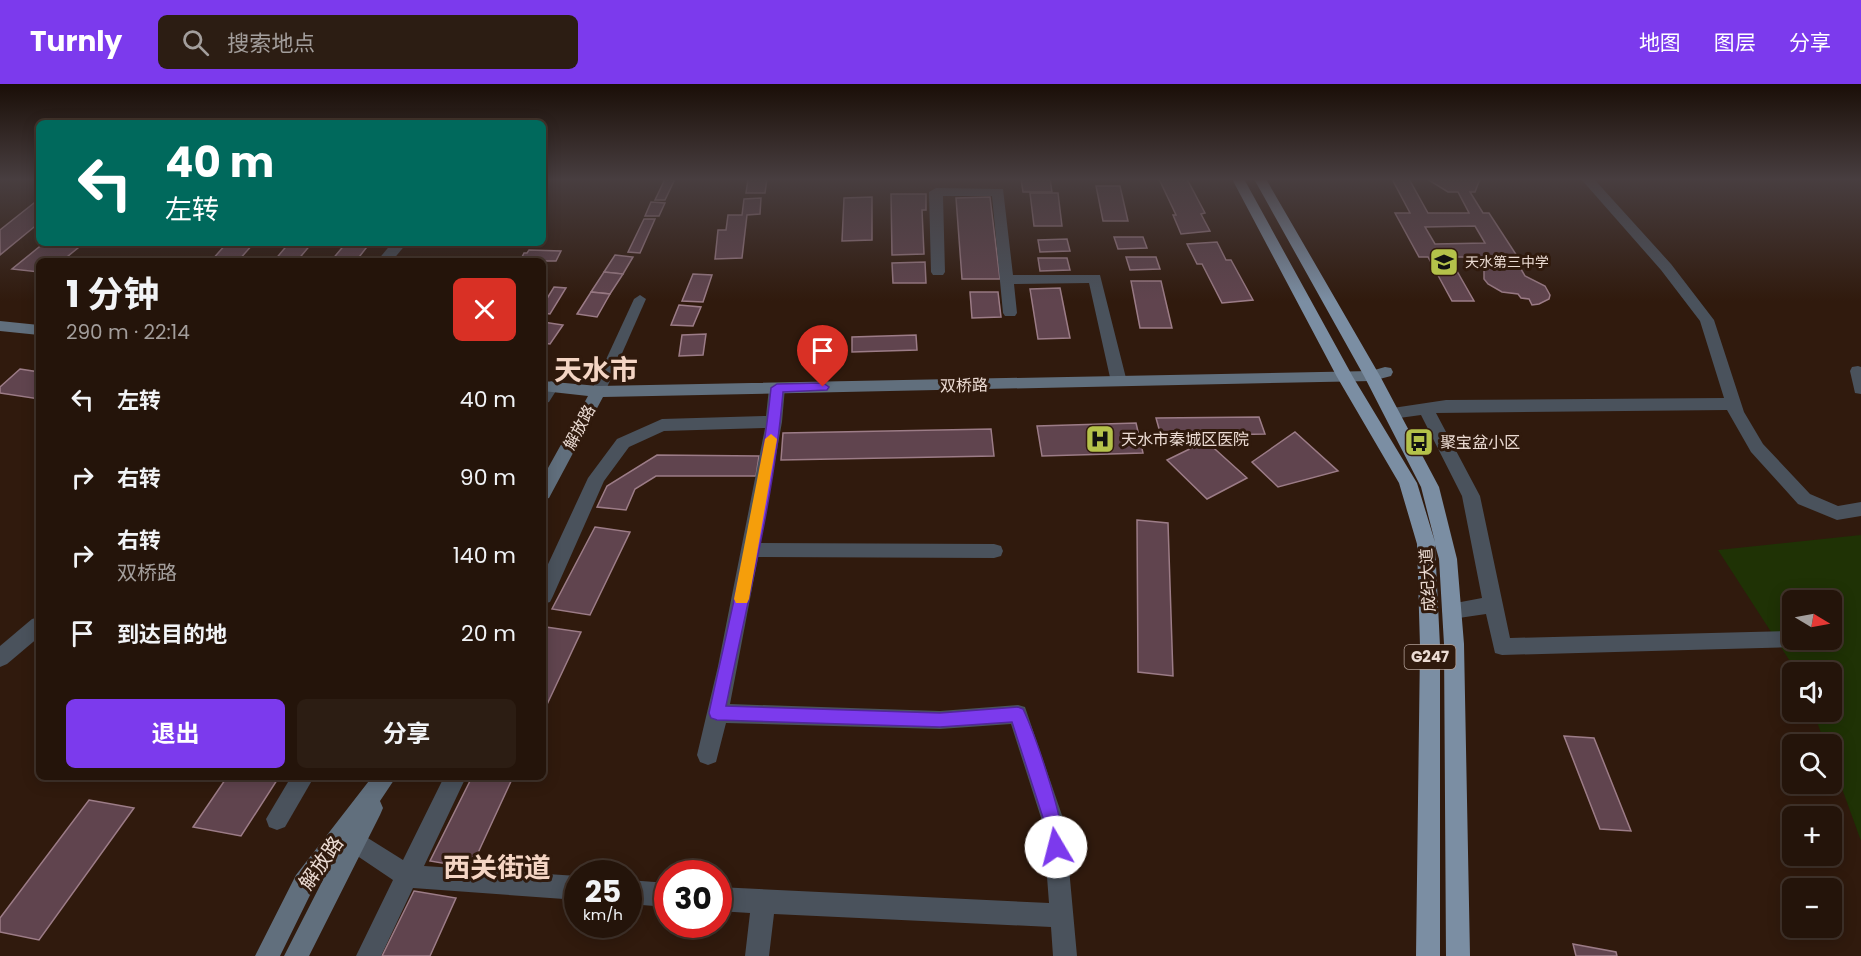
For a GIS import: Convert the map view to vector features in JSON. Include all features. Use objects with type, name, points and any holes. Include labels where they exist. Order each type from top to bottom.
[{"type":"highway","name":"成纪大道","points":[[1260,220],[1345,377],[1408,483],[1426,544],[1430,646],[1428,956]]},
{"type":"highway","name":"成纪大道","points":[[1285,220],[1379,374],[1392,413],[1430,487],[1448,560],[1452,611],[1458,956]]},
{"type":"main road","points":[[0,326],[36,330]]},
{"type":"main road","name":"双桥路","points":[[546,390],[598,392],[1119,382],[1345,377],[1379,374]]},
{"type":"main road","name":"解放路","points":[[546,487],[598,392]]},
{"type":"main road","name":"解放路","points":[[267,956],[304,883],[385,780]]},
{"type":"main road","name":"解放路","points":[[296,956],[386,780]]},
{"type":"street","points":[[937,220],[938,272]]},
{"type":"street","points":[[1001,220],[1010,313]]},
{"type":"street","points":[[1624,220],[1666,267],[1707,320],[1733,404],[1757,448],[1804,499],[1837,513],[1861,509]]},
{"type":"street","points":[[387,258],[397,246]]},
{"type":"street","points":[[1007,280],[1095,278],[1119,382]]},
{"type":"street","points":[[598,392],[640,299]]},
{"type":"street","points":[[1861,372],[1858,371],[1861,389]]},
{"type":"street","points":[[708,755],[751,550],[774,422],[777,388]]},
{"type":"street","points":[[1392,413],[1446,406],[1733,404]]},
{"type":"street","points":[[1426,409],[1472,496],[1502,647],[1782,639]]},
{"type":"street","points":[[546,589],[597,478],[623,443],[662,425],[774,422]]},
{"type":"street","points":[[751,550],[994,550]]},
{"type":"street","points":[[1452,611],[1494,606]]},
{"type":"street","points":[[0,657],[36,627]]},
{"type":"street","points":[[717,713],[940,720],[1018,714],[1054,824],[1065,956]]},
{"type":"street","points":[[277,819],[301,780]]},
{"type":"street","points":[[368,956],[454,780]]},
{"type":"street","points":[[355,841],[407,876],[564,887]]},
{"type":"street","points":[[732,900],[1061,916]]},
{"type":"street","points":[[757,956],[763,902]]},
{"type":"green space","points":[[1861,535],[1861,841],[1842,789],[1842,734],[1821,734],[1817,722],[1842,722],[1842,662],[1791,662],[1783,650],[1842,650],[1842,590],[1782,590],[1782,649],[1718,550]]},
{"type":"building","points":[[13,220],[36,220],[36,225],[0,255],[0,230]]},
{"type":"building","points":[[644,220],[655,220],[640,253],[628,252]]},
{"type":"building","points":[[727,220],[746,220],[742,258],[715,259],[718,230],[726,230]]},
{"type":"building","points":[[843,220],[872,220],[872,240],[842,241]]},
{"type":"building","points":[[891,220],[922,220],[924,254],[892,255]]},
{"type":"building","points":[[958,220],[993,220],[1000,279],[962,279]]},
{"type":"building","points":[[1033,220],[1061,220],[1062,226],[1034,226]]},
{"type":"building","points":[[1103,220],[1128,221],[1103,221]]},
{"type":"building","points":[[1175,220],[1204,220],[1210,231],[1181,234]]},
{"type":"building","points":[[1399,220],[1493,220],[1517,256],[1514,257],[1525,276],[1545,286],[1550,295],[1549,299],[1532,305],[1529,299],[1521,298],[1518,294],[1502,292],[1488,284],[1484,279],[1484,270],[1489,267],[1503,266],[1498,257],[1449,257],[1474,301],[1452,301],[1428,257],[1419,257]],"holes":[[[1475,226],[1485,243],[1435,244],[1425,227]]]},
{"type":"building","points":[[1114,237],[1143,237],[1147,248],[1118,249]]},
{"type":"building","points":[[1067,239],[1070,251],[1040,252],[1038,240]]},
{"type":"building","points":[[1217,242],[1226,260],[1231,260],[1253,300],[1222,303],[1202,264],[1197,264],[1187,244]]},
{"type":"building","points":[[40,246],[80,246],[66,258],[36,258],[36,272],[12,269]]},
{"type":"building","points":[[224,246],[251,246],[241,258],[214,258]]},
{"type":"building","points":[[286,246],[310,246],[300,258],[276,258]]},
{"type":"building","points":[[344,246],[368,246],[358,258],[334,258]]},
{"type":"building","points":[[529,250],[561,251],[556,261],[546,261],[546,258],[522,258],[524,253]]},
{"type":"building","points":[[615,255],[633,257],[623,274],[604,272]]},
{"type":"building","points":[[1126,257],[1156,257],[1160,269],[1130,270]]},
{"type":"building","points":[[1038,258],[1067,258],[1070,270],[1040,271]]},
{"type":"building","points":[[925,262],[926,283],[893,283],[892,263]]},
{"type":"building","points":[[604,272],[623,274],[610,294],[591,292]]},
{"type":"building","points":[[693,274],[712,275],[703,302],[682,301]]},
{"type":"building","points":[[1131,281],[1161,281],[1172,328],[1140,328]]},
{"type":"building","points":[[554,287],[566,288],[550,314],[546,313],[546,300]]},
{"type":"building","points":[[1060,288],[1070,338],[1038,339],[1030,289]]},
{"type":"building","points":[[591,292],[610,294],[597,317],[577,314]]},
{"type":"building","points":[[970,292],[998,292],[1001,317],[972,318]]},
{"type":"building","points":[[679,305],[701,307],[693,326],[671,325]]},
{"type":"building","points":[[546,322],[563,325],[550,344],[546,343]]},
{"type":"building","points":[[706,334],[703,355],[679,356],[682,335]]},
{"type":"building","points":[[916,335],[917,350],[852,352],[852,337]]},
{"type":"building","points":[[20,369],[36,372],[36,399],[0,393],[0,387]]},
{"type":"building","points":[[1259,417],[1265,434],[1161,436],[1156,418]]},
{"type":"building","points":[[1136,423],[1143,453],[1042,456],[1037,426]]},
{"type":"building","points":[[991,429],[994,456],[781,460],[783,433]]},
{"type":"building","points":[[1295,432],[1338,471],[1278,487],[1252,462]]},
{"type":"building","points":[[1206,441],[1247,478],[1207,499],[1167,460]]},
{"type":"building","points":[[657,455],[759,456],[756,476],[656,476],[635,489],[626,510],[597,507],[607,486]]},
{"type":"building","points":[[1137,520],[1168,523],[1173,676],[1138,672]]},
{"type":"building","points":[[595,527],[630,532],[590,615],[552,609]]},
{"type":"building","points":[[546,627],[581,632],[546,707]]},
{"type":"building","points":[[1564,736],[1594,738],[1631,831],[1600,829]]},
{"type":"building","points":[[225,780],[277,780],[241,836],[193,827]]},
{"type":"building","points":[[470,780],[512,780],[471,868],[430,861]]},
{"type":"building","points":[[89,800],[134,808],[39,940],[0,932],[0,918]]},
{"type":"building","points":[[414,891],[456,898],[430,956],[382,956]]},
{"type":"building","points":[[1573,944],[1616,952],[1617,956],[1576,956]]},
{"type":"slow traffic","points":[[741,599],[771,439]]},
{"type":"place","name":"天水第三中学","points":[[1444,262]]},
{"type":"place","name":"天水市秦城区医院","points":[[1100,439]]},
{"type":"place","name":"聚宝盆小区","points":[[1419,442]]},
{"type":"district","name":"天水市","points":[[596,370]]},
{"type":"district","name":"西关街道","points":[[497,868]]},
{"type":"route","points":[[823,387],[777,388],[774,422],[751,550],[717,713],[940,720],[1018,714],[1054,824],[1056,847]]}]
